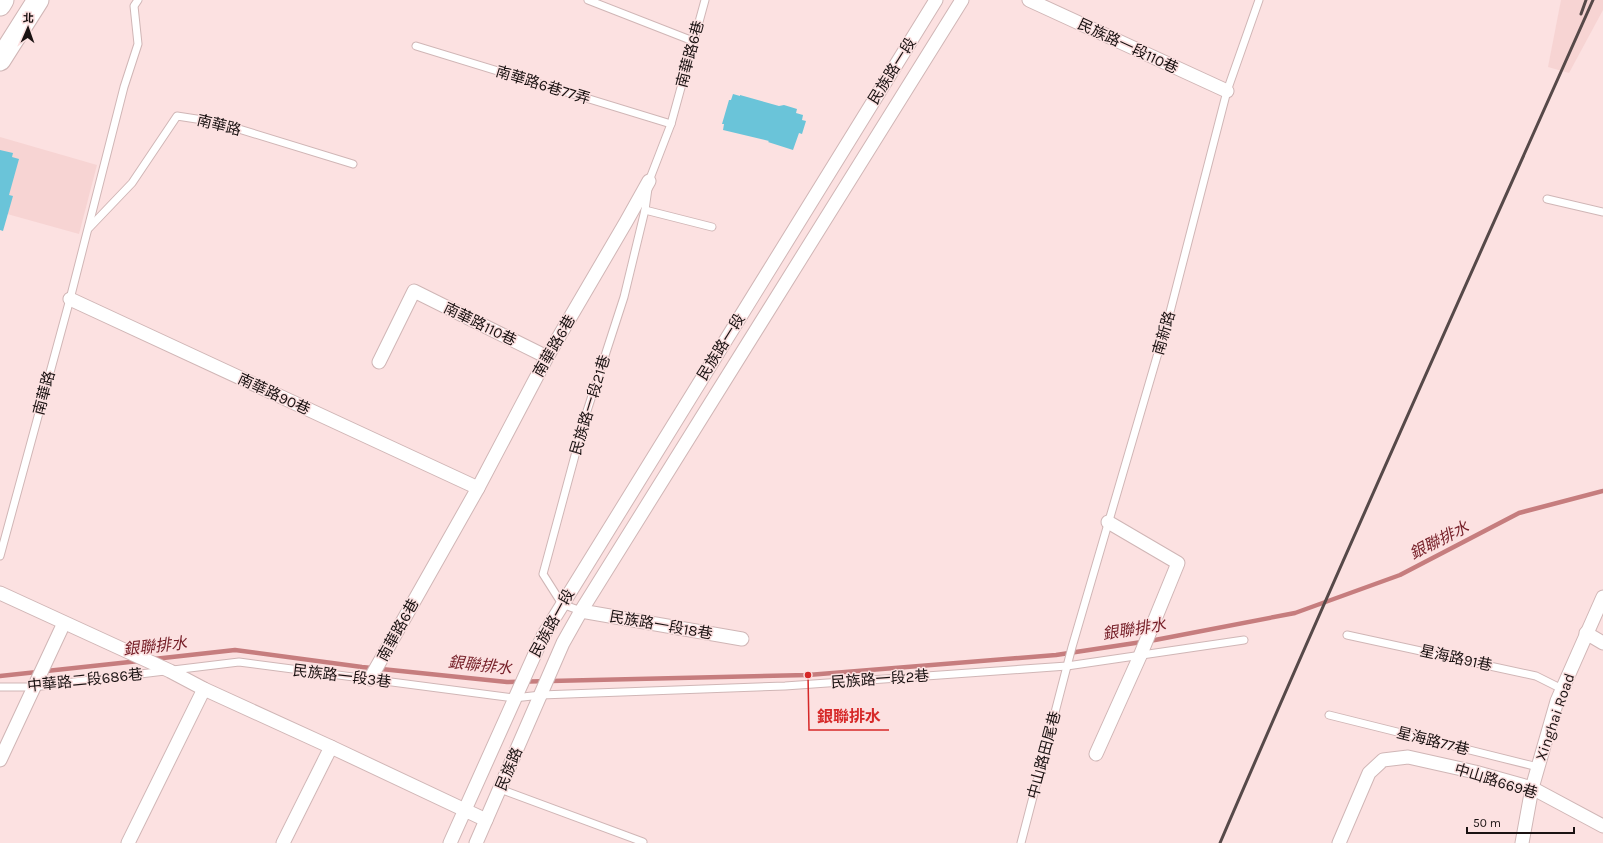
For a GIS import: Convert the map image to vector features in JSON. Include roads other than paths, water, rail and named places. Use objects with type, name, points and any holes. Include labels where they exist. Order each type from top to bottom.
[{"type":"main road","points":[[0,5],[3,0]]},
{"type":"main road","points":[[0,60],[38,0]]},
{"type":"street","name":"民族路一段","points":[[519,688],[543,636],[562,604],[936,0]]},
{"type":"street","name":"民族路一段","points":[[544,686],[563,643],[581,611],[962,0]]},
{"type":"street","name":"民族路一段110巷","points":[[1029,0],[1228,91]]},
{"type":"street","name":"南華路6巷","points":[[374,672],[478,488],[547,357],[649,181]]},
{"type":"street","name":"南華路110巷","points":[[379,362],[414,291],[547,357]]},
{"type":"street","name":"南華路90巷","points":[[70,299],[478,488]]},
{"type":"street","points":[[636,484],[653,495]]},
{"type":"street","points":[[1096,754],[1140,656],[1178,563],[1108,522]]},
{"type":"street","points":[[0,593],[170,671],[204,689],[486,820]]},
{"type":"street","name":"Xinghai Road","points":[[1522,843],[1532,788],[1557,701],[1603,597]]},
{"type":"street","name":"民族路一段18巷","points":[[581,611],[742,639]]},
{"type":"street","points":[[0,760],[64,623]]},
{"type":"street","points":[[1586,633],[1603,643]]},
{"type":"street","name":"民族路","points":[[476,843],[544,686]]},
{"type":"street","name":"民族路","points":[[450,843],[519,688]]},
{"type":"street","points":[[128,843],[204,689]]},
{"type":"street","points":[[283,843],[331,747]]},
{"type":"street","name":"中山路669巷","points":[[1339,843],[1369,773],[1383,760],[1408,757],[1475,772],[1532,788],[1603,826]]},
{"type":"lane","name":"南華路","points":[[0,556],[70,299],[124,87],[138,44],[134,6],[138,0]]},
{"type":"lane","points":[[588,0],[693,41]]},
{"type":"lane","name":"南華路6巷","points":[[649,181],[670,124],[705,0]]},
{"type":"lane","name":"南新路","points":[[1067,666],[1170,312],[1228,91],[1259,0]]},
{"type":"lane","name":"南華路6巷77弄","points":[[416,46],[670,124]]},
{"type":"lane","name":"南華路","points":[[88,230],[132,183],[177,116],[216,122],[353,164]]},
{"type":"lane","name":"民族路一段21巷","points":[[562,604],[543,574],[587,410],[624,297],[645,210],[649,181]]},
{"type":"lane","points":[[1547,199],[1603,212]]},
{"type":"lane","points":[[645,210],[712,227]]},
{"type":"lane","points":[[562,604],[581,611]]},
{"type":"lane","name":"星海路91巷","points":[[1347,635],[1536,676],[1562,689]]},
{"type":"lane","name":"民族路一段2巷","points":[[519,688],[544,686],[785,686],[1067,666],[1244,640]]},
{"type":"lane","name":"民族路一段3巷","points":[[170,671],[240,662],[374,672],[519,688]]},
{"type":"lane","name":"中山路田尾巷","points":[[1021,843],[1067,666]]},
{"type":"lane","name":"中華路二段686巷","points":[[0,687],[38,677],[170,671]]},
{"type":"lane","name":"星海路77巷","points":[[1329,715],[1538,767]]},
{"type":"lane","points":[[500,788],[643,842]]},
{"type":"waterway","name":"銀聯排水","points":[[154,659],[235,650],[362,667],[507,682],[808,675],[1056,655],[1155,640],[1295,613],[1400,575],[1519,513],[1603,491]]},
{"type":"waterway","name":"銀聯排水","points":[[0,676],[139,661]]},
{"type":"railway","points":[[1581,14],[1586,0]]},
{"type":"railway","points":[[1220,843],[1358,526],[1593,0]]},
{"type":"place","name":"銀聯排水","points":[[808,675]]}]
